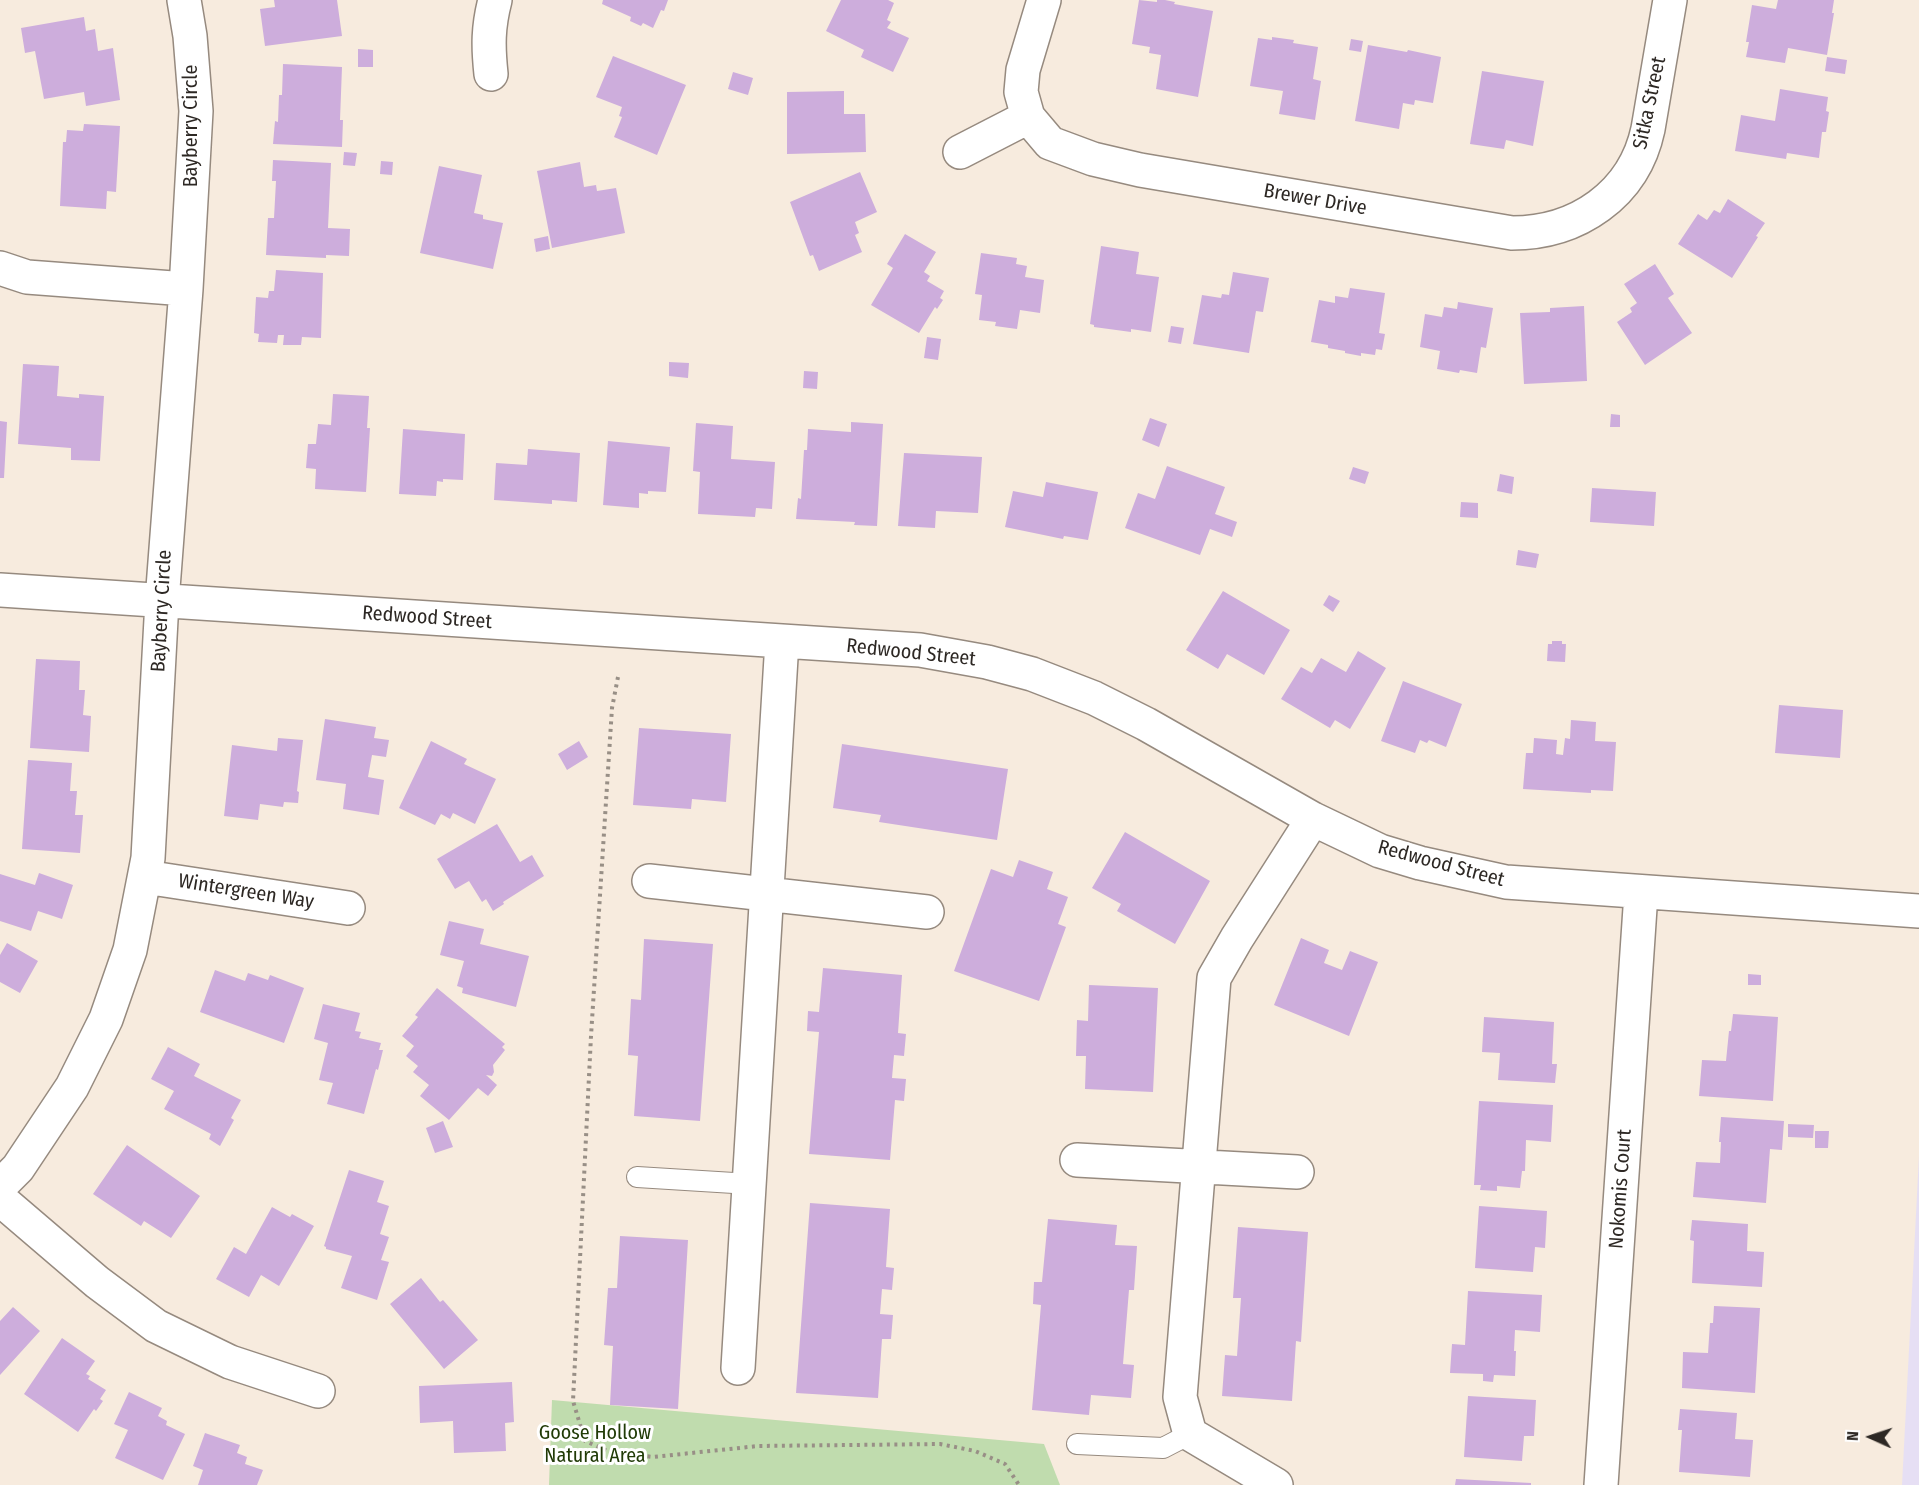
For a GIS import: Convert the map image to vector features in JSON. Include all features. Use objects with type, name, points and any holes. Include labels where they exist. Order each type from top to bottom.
[{"type":"street","name":"Bayberry Circle","points":[[0,1186],[18,1168],[72,1087],[106,1019],[130,950],[148,858],[162,601],[186,289],[196,111],[190,36],[184,0]]},
{"type":"street","points":[[491,74],[487,44],[495,0]]},
{"type":"street","name":"Brewer Drive","points":[[1044,0],[1023,70],[1021,93],[1028,117],[1050,143],[1093,159],[1512,233],[1532,233],[1573,222],[1591,213],[1609,197]]},
{"type":"street","name":"Sitka Street","points":[[1609,197],[1623,182],[1644,149],[1670,0]]},
{"type":"street","points":[[960,152],[1028,117]]},
{"type":"street","points":[[0,268],[27,277],[186,289]]},
{"type":"street","name":"Redwood Street","points":[[0,590],[920,650],[987,662],[1032,675],[1094,698],[1146,724],[1313,819],[1380,851],[1440,868],[1506,882],[1919,911]]},
{"type":"street","points":[[738,1368],[782,641]]},
{"type":"street","points":[[1276,1485],[1190,1434],[1180,1397],[1214,978],[1313,819]]},
{"type":"street","name":"Wintergreen Way","points":[[145,877],[348,908]]},
{"type":"street","points":[[649,881],[927,912]]},
{"type":"street","name":"Nokomis Court","points":[[1601,1485],[1641,893]]},
{"type":"street","points":[[1077,1160],[1297,1172]]},
{"type":"street","points":[[0,1199],[97,1282],[156,1326],[230,1362],[318,1391]]},
{"type":"lane","points":[[637,1177],[750,1184]]},
{"type":"lane","points":[[1077,1444],[1163,1448],[1190,1434]]},
{"type":"path","points":[[618,676],[612,708],[591,1036],[573,1401],[585,1441],[610,1452],[653,1457],[758,1446],[940,1444],[975,1451],[1005,1464],[1019,1485]]},
{"type":"shaded area","points":[[1919,1156],[1919,1485],[1902,1485]]},
{"type":"green space","name":"Goose Hollow Natural Area","points":[[552,1400],[1044,1444],[1060,1485],[549,1485]]},
{"type":"building","points":[[274,0],[337,0],[342,36],[265,46],[260,9],[275,7]]},
{"type":"building","points":[[603,0],[668,0],[653,28],[643,23],[641,26],[630,21],[631,17],[602,4]]},
{"type":"building","points":[[841,0],[888,0],[894,3],[887,20],[891,22],[887,28],[909,38],[893,72],[861,57],[864,50],[826,31]]},
{"type":"building","points":[[1139,0],[1157,2],[1157,0],[1165,0],[1175,2],[1174,4],[1213,11],[1198,97],[1156,89],[1161,55],[1149,53],[1150,47],[1132,44]]},
{"type":"building","points":[[1778,0],[1834,0],[1827,55],[1788,48],[1785,63],[1746,57],[1752,5],[1776,9]]},
{"type":"building","points":[[84,17],[86,31],[95,29],[98,51],[113,48],[120,100],[86,106],[84,92],[44,99],[35,51],[25,53],[21,28]]},
{"type":"building","points":[[1272,37],[1318,47],[1313,79],[1321,81],[1315,120],[1279,114],[1283,91],[1250,86],[1258,38],[1272,40]]},
{"type":"building","points":[[1351,39],[1363,41],[1361,52],[1349,50]]},
{"type":"building","points":[[1368,45],[1441,57],[1433,103],[1415,100],[1414,105],[1403,103],[1399,129],[1355,121]]},
{"type":"building","points":[[358,49],[373,50],[373,67],[358,67]]},
{"type":"building","points":[[613,56],[686,85],[657,155],[614,137],[622,117],[619,116],[622,107],[596,97]]},
{"type":"building","points":[[1827,57],[1847,60],[1845,74],[1825,71]]},
{"type":"building","points":[[283,64],[342,67],[340,120],[343,120],[342,147],[273,144],[275,121],[278,122],[279,95],[282,95]]},
{"type":"building","points":[[1482,71],[1544,81],[1533,146],[1506,140],[1504,149],[1470,144]]},
{"type":"building","points":[[733,72],[753,78],[748,95],[728,89]]},
{"type":"building","points":[[1780,89],[1828,97],[1826,111],[1829,112],[1826,132],[1822,132],[1819,158],[1787,153],[1786,159],[1735,151],[1741,115],[1775,121]]},
{"type":"building","points":[[844,91],[844,114],[865,114],[866,152],[787,154],[787,92]]},
{"type":"building","points":[[84,124],[120,126],[116,192],[107,191],[106,209],[60,206],[63,142],[66,142],[67,130],[83,131]]},
{"type":"building","points":[[344,152],[357,153],[355,166],[343,165]]},
{"type":"building","points":[[273,160],[331,163],[328,228],[350,229],[349,256],[326,255],[326,258],[266,255],[268,218],[274,218],[276,181],[272,181]]},
{"type":"building","points":[[381,161],[393,162],[392,175],[380,174]]},
{"type":"building","points":[[580,162],[584,187],[596,185],[597,191],[616,188],[625,233],[552,248],[537,171]]},
{"type":"building","points":[[439,166],[482,175],[474,213],[483,215],[483,219],[503,223],[493,269],[420,253]]},
{"type":"building","points":[[860,172],[877,212],[855,222],[859,233],[855,235],[862,252],[819,271],[813,255],[810,256],[790,202]]},
{"type":"building","points":[[1728,199],[1765,223],[1732,278],[1678,244],[1698,214],[1707,220],[1714,210],[1720,213]]},
{"type":"building","points":[[905,234],[936,252],[924,272],[930,276],[927,281],[944,291],[940,298],[943,300],[937,309],[935,307],[919,333],[871,305],[893,268],[887,264]]},
{"type":"building","points":[[548,236],[550,249],[536,252],[534,239]]},
{"type":"building","points":[[1101,246],[1139,252],[1136,274],[1159,277],[1151,332],[1131,329],[1131,332],[1094,327],[1090,324]]},
{"type":"building","points":[[981,253],[1017,258],[1016,264],[1027,266],[1025,277],[1044,280],[1040,313],[1020,310],[1017,329],[995,326],[996,322],[979,320],[982,295],[975,294]]},
{"type":"building","points":[[1655,264],[1674,294],[1668,298],[1692,333],[1645,365],[1617,322],[1632,312],[1630,308],[1637,303],[1624,284]]},
{"type":"building","points":[[276,270],[323,273],[321,338],[302,337],[301,345],[283,345],[284,335],[278,335],[277,343],[258,342],[259,334],[254,333],[256,297],[268,298],[269,291],[274,291]]},
{"type":"building","points":[[1233,272],[1269,278],[1263,312],[1256,311],[1249,353],[1193,344],[1202,295],[1221,298],[1222,294],[1229,295]]},
{"type":"building","points":[[1350,288],[1385,293],[1379,333],[1385,334],[1382,350],[1376,349],[1375,355],[1361,353],[1361,356],[1345,353],[1345,351],[1328,348],[1328,345],[1311,342],[1319,300],[1335,303],[1335,296],[1348,298]]},
{"type":"building","points":[[1458,302],[1493,308],[1486,348],[1481,347],[1477,373],[1437,369],[1440,351],[1420,347],[1425,314],[1442,317],[1444,307],[1457,309]]},
{"type":"building","points":[[1584,306],[1587,381],[1524,384],[1520,313],[1550,312],[1550,308]]},
{"type":"building","points":[[1171,326],[1184,328],[1181,344],[1168,342]]},
{"type":"building","points":[[927,337],[941,339],[938,360],[924,358]]},
{"type":"building","points":[[669,362],[689,363],[688,378],[669,376]]},
{"type":"building","points":[[23,364],[59,366],[57,396],[79,398],[79,394],[104,396],[100,461],[71,460],[71,448],[18,444]]},
{"type":"building","points":[[804,371],[818,372],[817,389],[803,388]]},
{"type":"building","points":[[333,394],[369,396],[367,428],[370,428],[366,492],[315,489],[316,469],[306,468],[308,444],[316,444],[318,424],[331,425]]},
{"type":"building","points":[[1611,414],[1620,415],[1620,427],[1610,427]]},
{"type":"building","points":[[1150,418],[1167,424],[1159,447],[1142,440]]},
{"type":"building","points":[[0,421],[7,422],[4,478],[0,478]]},
{"type":"building","points":[[851,422],[883,424],[877,526],[854,525],[855,522],[796,519],[798,498],[801,499],[804,450],[807,450],[808,429],[851,432]]},
{"type":"building","points":[[696,423],[733,426],[731,459],[775,462],[772,509],[756,508],[755,517],[698,514],[700,472],[693,471]]},
{"type":"building","points":[[403,429],[465,434],[463,480],[437,481],[436,496],[399,494]]},
{"type":"building","points":[[608,441],[670,447],[666,492],[639,493],[639,508],[603,505]]},
{"type":"building","points":[[528,449],[580,453],[577,502],[552,500],[552,504],[494,500],[496,463],[527,465]]},
{"type":"building","points":[[904,453],[982,457],[978,513],[936,511],[935,528],[898,526]]},
{"type":"building","points":[[1167,466],[1225,487],[1215,514],[1237,522],[1232,537],[1210,529],[1200,555],[1125,528],[1138,493],[1155,499]]},
{"type":"building","points":[[1353,467],[1369,472],[1365,484],[1349,479]]},
{"type":"building","points":[[1500,474],[1514,477],[1512,494],[1497,491]]},
{"type":"building","points":[[1046,482],[1098,492],[1088,540],[1064,536],[1063,539],[1005,527],[1013,491],[1043,497]]},
{"type":"building","points":[[1592,488],[1656,492],[1654,526],[1590,522]]},
{"type":"building","points":[[1461,502],[1478,503],[1478,518],[1460,517]]},
{"type":"building","points":[[1518,550],[1539,554],[1536,568],[1516,565]]},
{"type":"building","points":[[1223,591],[1290,630],[1264,675],[1227,654],[1218,669],[1186,650]]},
{"type":"building","points":[[1329,595],[1340,601],[1333,612],[1323,605]]},
{"type":"building","points":[[1552,641],[1562,641],[1562,644],[1566,644],[1565,662],[1547,661],[1548,644],[1552,644]]},
{"type":"building","points":[[1358,651],[1386,668],[1350,729],[1335,720],[1330,728],[1281,699],[1301,667],[1312,673],[1321,658],[1346,672]]},
{"type":"building","points":[[36,659],[80,661],[79,690],[85,690],[83,715],[91,716],[89,752],[30,748]]},
{"type":"building","points":[[1403,681],[1462,704],[1446,747],[1429,740],[1427,743],[1420,740],[1415,753],[1381,741]]},
{"type":"building","points":[[1779,705],[1843,710],[1840,758],[1775,753]]},
{"type":"building","points":[[325,719],[376,727],[374,738],[389,740],[386,757],[372,755],[368,777],[384,780],[379,815],[343,809],[346,784],[316,780]]},
{"type":"building","points":[[1571,720],[1596,722],[1595,741],[1616,742],[1613,791],[1591,790],[1591,793],[1523,789],[1526,753],[1533,753],[1534,738],[1557,740],[1556,754],[1563,755],[1565,738],[1570,739]]},
{"type":"building","points":[[639,728],[731,734],[726,802],[692,799],[691,809],[633,805]]},
{"type":"building","points":[[278,738],[303,740],[297,791],[299,792],[298,803],[284,802],[283,807],[260,804],[258,820],[224,816],[232,745],[277,751]]},
{"type":"building","points":[[431,741],[467,759],[464,764],[496,779],[475,824],[453,813],[450,819],[441,814],[435,825],[399,808]]},
{"type":"building","points":[[579,741],[588,757],[567,770],[558,754]]},
{"type":"building","points":[[842,744],[1008,769],[997,840],[879,822],[881,815],[833,808]]},
{"type":"building","points":[[28,760],[72,763],[70,791],[77,791],[75,815],[83,815],[80,853],[22,849]]},
{"type":"building","points":[[497,824],[520,862],[532,855],[544,876],[493,911],[486,899],[482,902],[469,881],[455,889],[437,859]]},
{"type":"building","points":[[1125,832],[1210,881],[1175,944],[1117,911],[1121,904],[1092,888]]},
{"type":"building","points":[[1019,860],[1053,872],[1047,889],[1068,897],[1058,924],[1066,927],[1039,1001],[954,971],[991,869],[1013,877]]},
{"type":"building","points":[[39,873],[73,885],[62,919],[38,911],[31,931],[0,921],[0,874],[35,885]]},
{"type":"building","points":[[449,921],[484,929],[480,944],[529,956],[516,1007],[462,993],[463,988],[457,986],[464,961],[440,955]]},
{"type":"building","points":[[1301,938],[1329,950],[1324,963],[1342,970],[1350,951],[1378,962],[1349,1036],[1274,1005]]},
{"type":"building","points":[[644,939],[713,944],[700,1121],[634,1116],[638,1056],[628,1055],[631,999],[641,1000]]},
{"type":"building","points":[[7,943],[38,961],[20,993],[0,982],[0,955]]},
{"type":"building","points":[[823,968],[902,975],[898,1033],[906,1034],[904,1056],[894,1055],[892,1078],[906,1079],[904,1101],[895,1100],[890,1160],[809,1154],[819,1032],[807,1031],[808,1011],[819,1012]]},
{"type":"building","points":[[215,970],[245,981],[248,973],[268,980],[270,975],[304,988],[284,1043],[200,1012]]},
{"type":"building","points":[[1748,974],[1761,975],[1761,985],[1748,985]]},
{"type":"building","points":[[1089,985],[1158,988],[1153,1092],[1085,1089],[1086,1056],[1076,1056],[1077,1020],[1088,1021]]},
{"type":"building","points":[[437,988],[505,1044],[502,1047],[505,1050],[493,1065],[492,1076],[486,1075],[497,1085],[488,1096],[478,1088],[449,1120],[420,1096],[429,1085],[413,1072],[418,1066],[406,1056],[414,1046],[402,1036],[418,1017],[415,1015]]},
{"type":"building","points":[[323,1004],[360,1013],[355,1031],[361,1032],[359,1038],[381,1043],[379,1050],[383,1050],[364,1114],[327,1104],[333,1083],[319,1080],[328,1043],[314,1039]]},
{"type":"building","points":[[1733,1014],[1778,1017],[1773,1101],[1699,1096],[1702,1060],[1726,1061]]},
{"type":"building","points":[[1484,1017],[1554,1022],[1552,1064],[1557,1064],[1555,1083],[1498,1080],[1500,1053],[1482,1052]]},
{"type":"building","points":[[168,1047],[200,1064],[194,1076],[241,1100],[231,1118],[234,1120],[220,1146],[209,1139],[211,1134],[164,1109],[174,1091],[151,1079]]},
{"type":"building","points":[[1479,1101],[1553,1105],[1551,1142],[1526,1140],[1525,1171],[1522,1171],[1520,1188],[1497,1186],[1497,1191],[1480,1190],[1481,1185],[1474,1185]]},
{"type":"building","points":[[1721,1117],[1784,1121],[1782,1150],[1770,1149],[1766,1203],[1693,1197],[1696,1162],[1720,1163]]},
{"type":"building","points":[[443,1121],[453,1147],[435,1153],[426,1128]]},
{"type":"building","points":[[1788,1124],[1814,1125],[1813,1138],[1788,1137]]},
{"type":"building","points":[[1815,1131],[1829,1131],[1828,1148],[1815,1148]]},
{"type":"building","points":[[127,1145],[200,1196],[171,1238],[144,1221],[141,1226],[93,1194]]},
{"type":"building","points":[[349,1170],[384,1181],[377,1202],[389,1206],[380,1234],[389,1237],[381,1260],[389,1262],[377,1300],[341,1288],[352,1256],[326,1249],[324,1246]]},
{"type":"building","points":[[810,1203],[890,1209],[886,1267],[894,1268],[892,1290],[882,1289],[880,1314],[893,1315],[891,1339],[882,1339],[878,1398],[796,1393]]},
{"type":"building","points":[[1479,1206],[1547,1211],[1545,1248],[1535,1247],[1533,1272],[1475,1268]]},
{"type":"building","points":[[272,1207],[290,1217],[292,1214],[314,1226],[279,1286],[261,1275],[249,1297],[216,1279],[234,1247],[246,1254]]},
{"type":"building","points":[[1048,1219],[1117,1225],[1115,1245],[1137,1246],[1134,1290],[1129,1290],[1123,1364],[1134,1365],[1131,1398],[1091,1395],[1089,1415],[1032,1410],[1041,1305],[1033,1304],[1034,1282],[1042,1282]]},
{"type":"building","points":[[1692,1220],[1748,1224],[1747,1251],[1764,1252],[1762,1287],[1692,1283],[1694,1241],[1690,1240]]},
{"type":"building","points":[[1238,1227],[1308,1232],[1301,1342],[1296,1341],[1292,1401],[1222,1396],[1225,1355],[1237,1356],[1241,1298],[1233,1298]]},
{"type":"building","points":[[620,1236],[688,1240],[678,1409],[610,1405],[613,1346],[604,1345],[608,1288],[617,1288]]},
{"type":"building","points":[[421,1278],[440,1302],[443,1300],[478,1340],[444,1369],[390,1304]]},
{"type":"building","points":[[1468,1291],[1542,1295],[1540,1332],[1515,1330],[1515,1376],[1494,1375],[1493,1382],[1483,1381],[1483,1374],[1450,1373],[1452,1344],[1465,1345]]},
{"type":"building","points":[[1714,1306],[1760,1308],[1755,1393],[1682,1388],[1683,1352],[1708,1353],[1710,1323],[1713,1323]]},
{"type":"building","points":[[13,1307],[40,1331],[0,1375],[0,1321]]},
{"type":"building","points":[[62,1338],[95,1361],[86,1374],[90,1376],[88,1379],[106,1390],[100,1399],[103,1401],[96,1411],[94,1409],[78,1432],[24,1394]]},
{"type":"building","points":[[512,1382],[514,1422],[505,1423],[506,1451],[454,1453],[453,1421],[420,1423],[419,1386]]},
{"type":"building","points":[[129,1392],[162,1408],[158,1416],[167,1421],[166,1425],[185,1434],[163,1480],[115,1458],[128,1430],[114,1424]]},
{"type":"building","points":[[1468,1396],[1536,1400],[1534,1436],[1524,1436],[1522,1461],[1464,1457]]},
{"type":"building","points":[[1680,1409],[1737,1413],[1735,1439],[1753,1440],[1750,1477],[1679,1472],[1682,1430],[1678,1430]]},
{"type":"building","points":[[205,1433],[240,1445],[237,1453],[247,1457],[245,1464],[263,1470],[257,1485],[198,1485],[203,1470],[193,1466]]},
{"type":"building","points":[[1456,1479],[1531,1483],[1531,1485],[1455,1485]]}]
